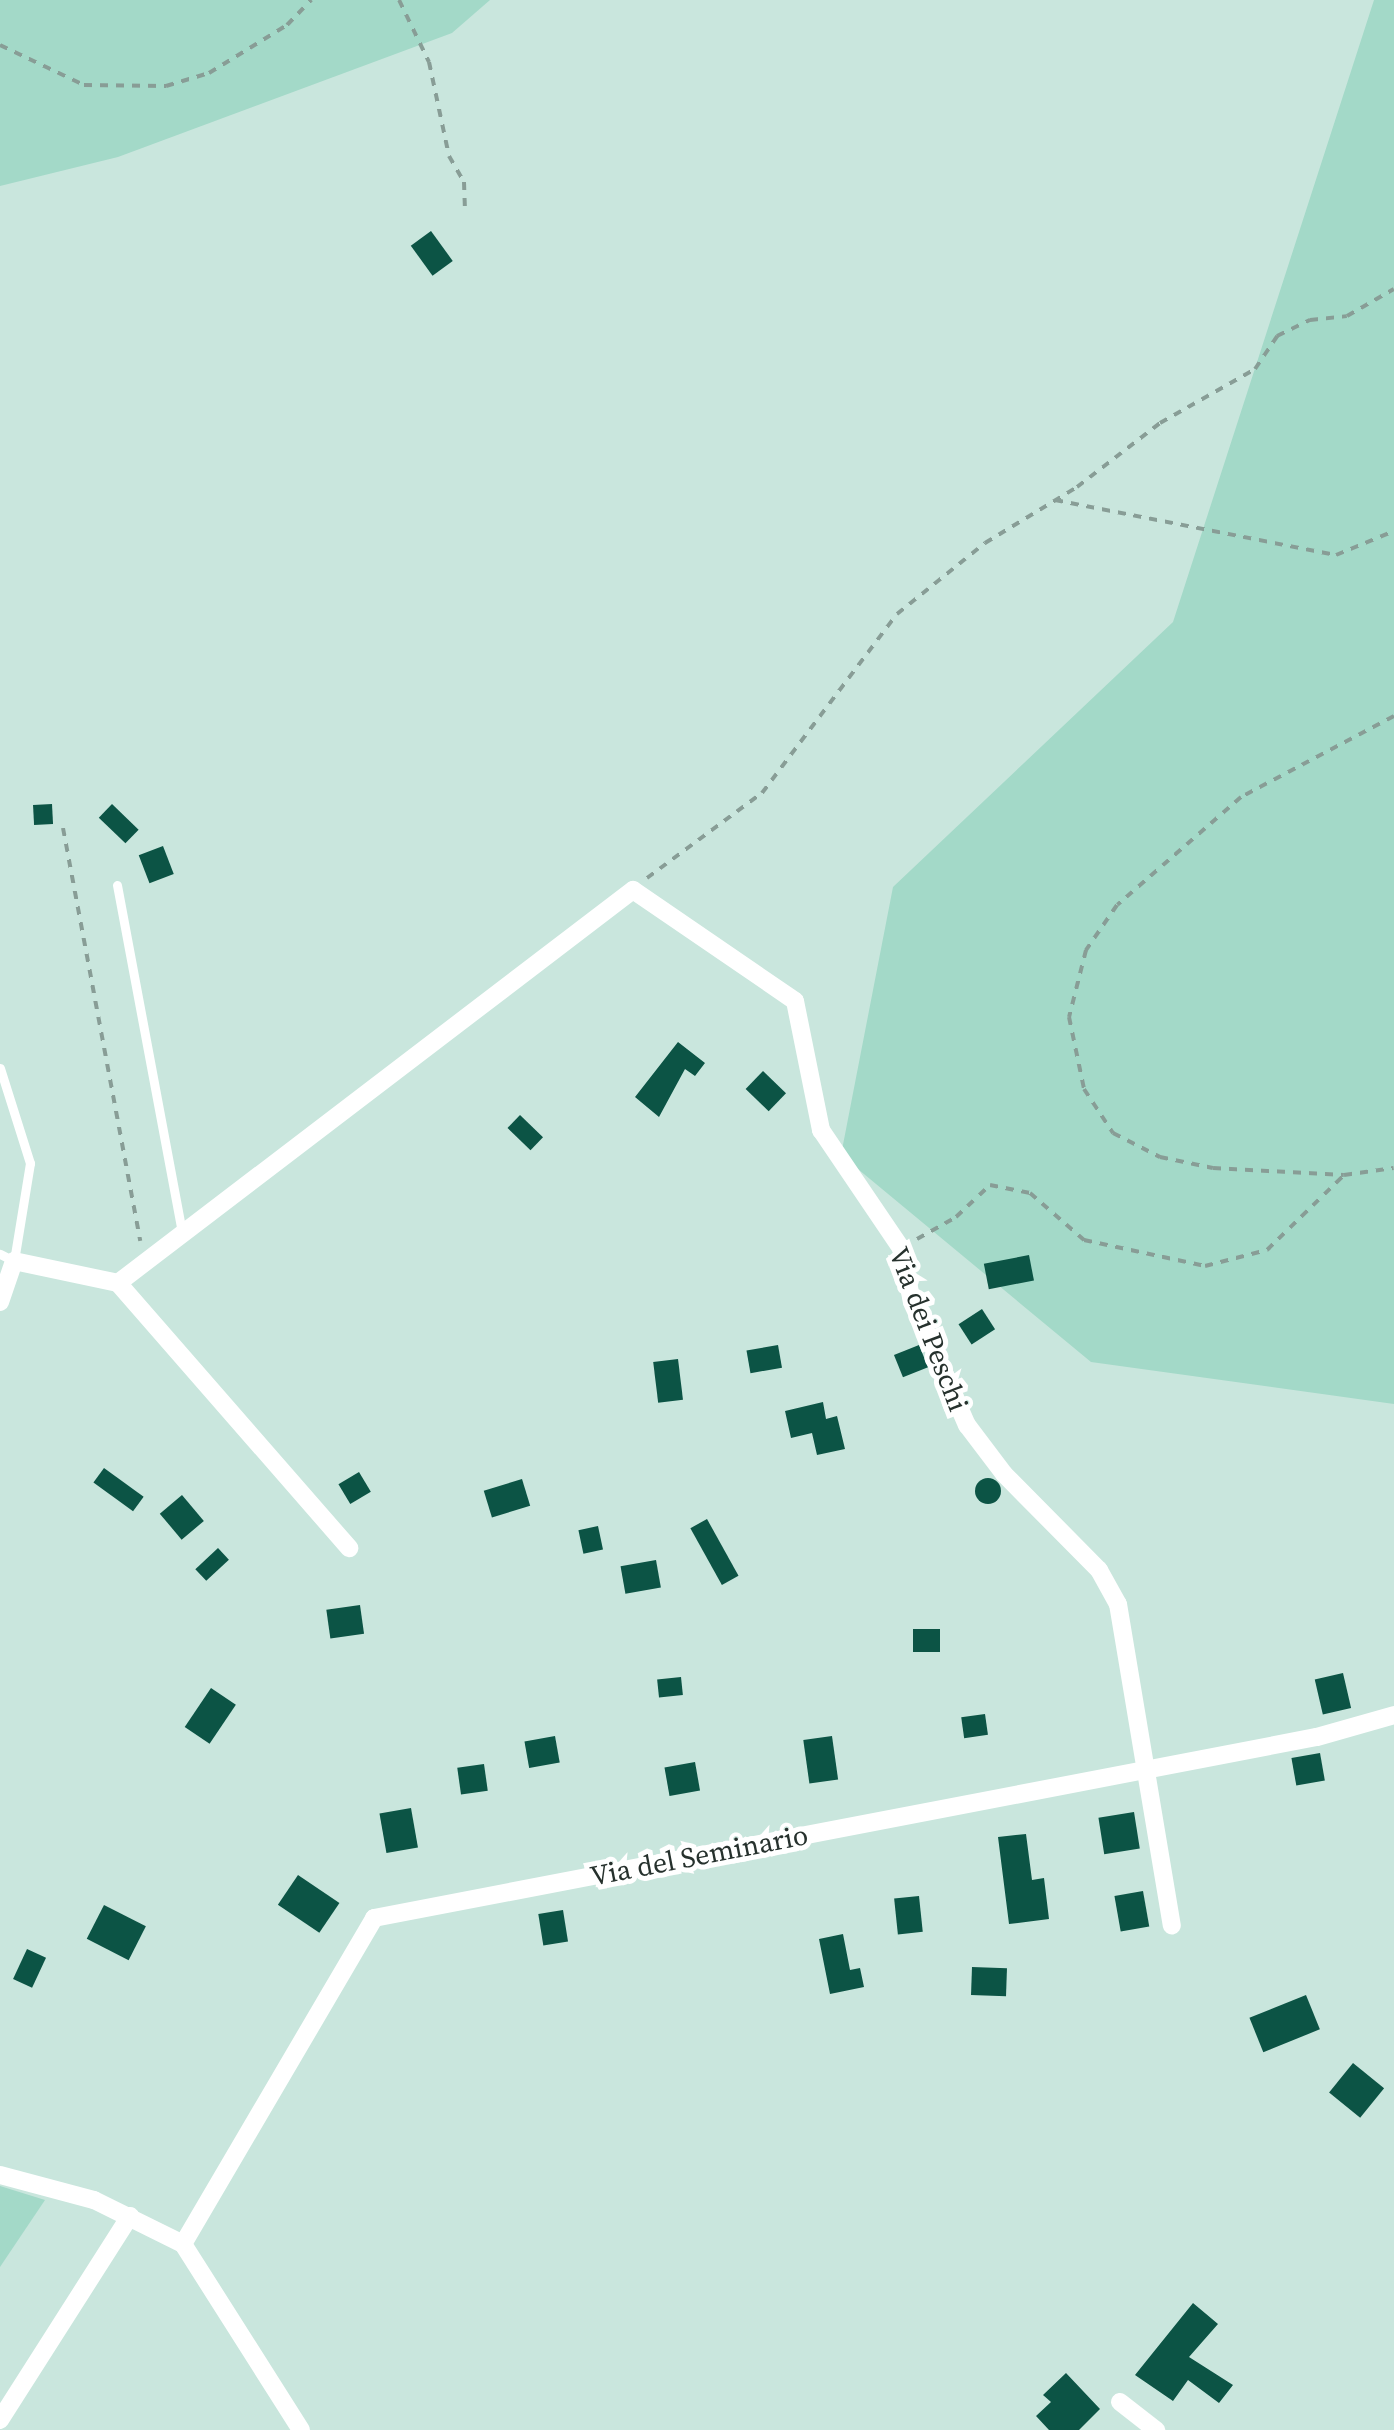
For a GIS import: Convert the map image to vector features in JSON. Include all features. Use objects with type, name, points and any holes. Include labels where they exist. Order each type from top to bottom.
[{"type":"street","points":[[118,1283],[633,890]]},
{"type":"street","name":"Via dei Peschi","points":[[633,890],[795,1000],[821,1130],[901,1248],[911,1297],[967,1425],[1004,1474],[1099,1570],[1118,1604],[1172,1925]]},
{"type":"street","points":[[0,1302],[7,1257],[118,1283],[349,1548]]},
{"type":"street","name":"Via del Seminario","points":[[183,2244],[374,1918],[1317,1737],[1394,1715]]},
{"type":"street","points":[[0,2175],[82,2196],[183,2244],[301,2430]]},
{"type":"street","points":[[0,2420],[130,2216]]},
{"type":"street","points":[[1120,2402],[1156,2430]]},
{"type":"lane","points":[[117,885],[183,1233]]},
{"type":"lane","points":[[0,1068],[30,1162],[7,1257]]},
{"type":"path","points":[[0,44],[84,85],[166,86],[209,72],[287,25],[312,0]]},
{"type":"path","points":[[398,0],[429,62],[448,156],[464,182],[465,213]]},
{"type":"path","points":[[633,890],[762,794],[897,614],[985,543],[1055,500],[1160,423],[1255,369],[1277,336],[1310,320],[1347,316],[1394,289]]},
{"type":"path","points":[[1055,500],[1336,555],[1394,531]]},
{"type":"path","points":[[1394,716],[1241,797],[1117,905],[1086,950],[1069,1017],[1084,1089],[1113,1133],[1160,1157],[1212,1168],[1344,1175],[1394,1168]]},
{"type":"path","points":[[63,828],[144,1263]]},
{"type":"path","points":[[901,1248],[956,1217],[990,1185],[1030,1193],[1084,1240],[1204,1266],[1267,1250],[1344,1175]]},
{"type":"green space","points":[[0,0],[490,0],[452,33],[118,157],[0,186]]},
{"type":"green space","points":[[1374,0],[1394,0],[1394,1404],[1091,1362],[841,1155],[893,887],[1173,622]]},
{"type":"green space","points":[[0,2186],[45,2200],[0,2267]]},
{"type":"building","points":[[431,231],[453,261],[433,276],[411,246]]},
{"type":"building","points":[[52,804],[53,824],[34,825],[33,805]]},
{"type":"building","points":[[112,804],[139,830],[125,843],[99,818]]},
{"type":"building","points":[[163,846],[174,874],[149,883],[139,855]]},
{"type":"building","points":[[678,1042],[705,1063],[695,1076],[685,1069],[659,1117],[635,1097]]},
{"type":"building","points":[[763,1071],[786,1093],[769,1111],[746,1089]]},
{"type":"building","points":[[520,1115],[543,1137],[531,1150],[507,1128]]},
{"type":"building","points":[[1029,1255],[1034,1281],[989,1289],[984,1264]]},
{"type":"building","points":[[982,1309],[995,1329],[972,1344],[959,1324]]},
{"type":"building","points":[[778,1345],[782,1368],[750,1373],[746,1351]]},
{"type":"building","points":[[919,1345],[928,1367],[903,1377],[894,1355]]},
{"type":"building","points":[[678,1359],[683,1400],[658,1403],[653,1362]]},
{"type":"building","points":[[823,1402],[826,1419],[837,1416],[845,1449],[817,1455],[812,1433],[791,1438],[785,1411]]},
{"type":"building","points":[[104,1468],[144,1497],[133,1511],[93,1483]]},
{"type":"building","points":[[359,1472],[371,1492],[350,1504],[338,1484]]},
{"type":"building","points":[[988,1478],[997,1482],[1001,1491],[997,1500],[988,1504],[979,1500],[975,1491],[979,1482]]},
{"type":"building","points":[[522,1479],[530,1506],[492,1517],[484,1491]]},
{"type":"building","points":[[182,1495],[204,1521],[182,1540],[160,1514]]},
{"type":"building","points":[[707,1519],[739,1576],[722,1585],[690,1528]]},
{"type":"building","points":[[598,1526],[603,1549],[583,1554],[578,1530]]},
{"type":"building","points":[[218,1548],[229,1560],[206,1581],[195,1569]]},
{"type":"building","points":[[656,1560],[661,1588],[625,1594],[621,1566]]},
{"type":"building","points":[[360,1605],[364,1634],[330,1638],[326,1610]]},
{"type":"building","points":[[913,1629],[940,1629],[940,1652],[913,1652]]},
{"type":"building","points":[[1343,1673],[1351,1708],[1323,1715],[1315,1680]]},
{"type":"building","points":[[681,1677],[683,1695],[659,1697],[657,1680]]},
{"type":"building","points":[[211,1688],[236,1705],[210,1744],[185,1727]]},
{"type":"building","points":[[985,1714],[988,1735],[964,1738],[961,1717]]},
{"type":"building","points":[[555,1736],[560,1763],[529,1768],[524,1741]]},
{"type":"building","points":[[832,1736],[838,1780],[809,1784],[803,1740]]},
{"type":"building","points":[[1320,1753],[1325,1781],[1296,1786],[1291,1758]]},
{"type":"building","points":[[695,1762],[700,1791],[670,1796],[664,1767]]},
{"type":"building","points":[[484,1764],[488,1791],[461,1794],[457,1768]]},
{"type":"building","points":[[411,1808],[418,1847],[386,1853],[379,1814]]},
{"type":"building","points":[[1134,1812],[1140,1849],[1104,1854],[1098,1818]]},
{"type":"building","points":[[1026,1834],[1032,1880],[1044,1878],[1049,1919],[1009,1924],[998,1837]]},
{"type":"building","points":[[298,1875],[339,1903],[319,1933],[278,1905]]},
{"type":"building","points":[[1143,1891],[1149,1926],[1121,1931],[1114,1896]]},
{"type":"building","points":[[919,1896],[923,1932],[898,1934],[894,1899]]},
{"type":"building","points":[[104,1905],[146,1926],[129,1960],[87,1939]]},
{"type":"building","points":[[563,1910],[568,1942],[543,1946],[538,1914]]},
{"type":"building","points":[[843,1934],[850,1970],[860,1968],[864,1987],[830,1994],[819,1939]]},
{"type":"building","points":[[27,1949],[46,1958],[32,1988],[13,1979]]},
{"type":"building","points":[[972,1967],[1007,1968],[1006,1996],[971,1995]]},
{"type":"building","points":[[1306,1995],[1320,2029],[1263,2052],[1249,2018]]},
{"type":"building","points":[[1353,2063],[1384,2088],[1360,2118],[1329,2093]]},
{"type":"building","points":[[1193,2303],[1218,2324],[1189,2357],[1233,2385],[1219,2403],[1188,2380],[1173,2401],[1135,2375]]},
{"type":"building","points":[[1066,2373],[1100,2409],[1079,2430],[1049,2430],[1036,2416],[1051,2402],[1043,2395]]}]
